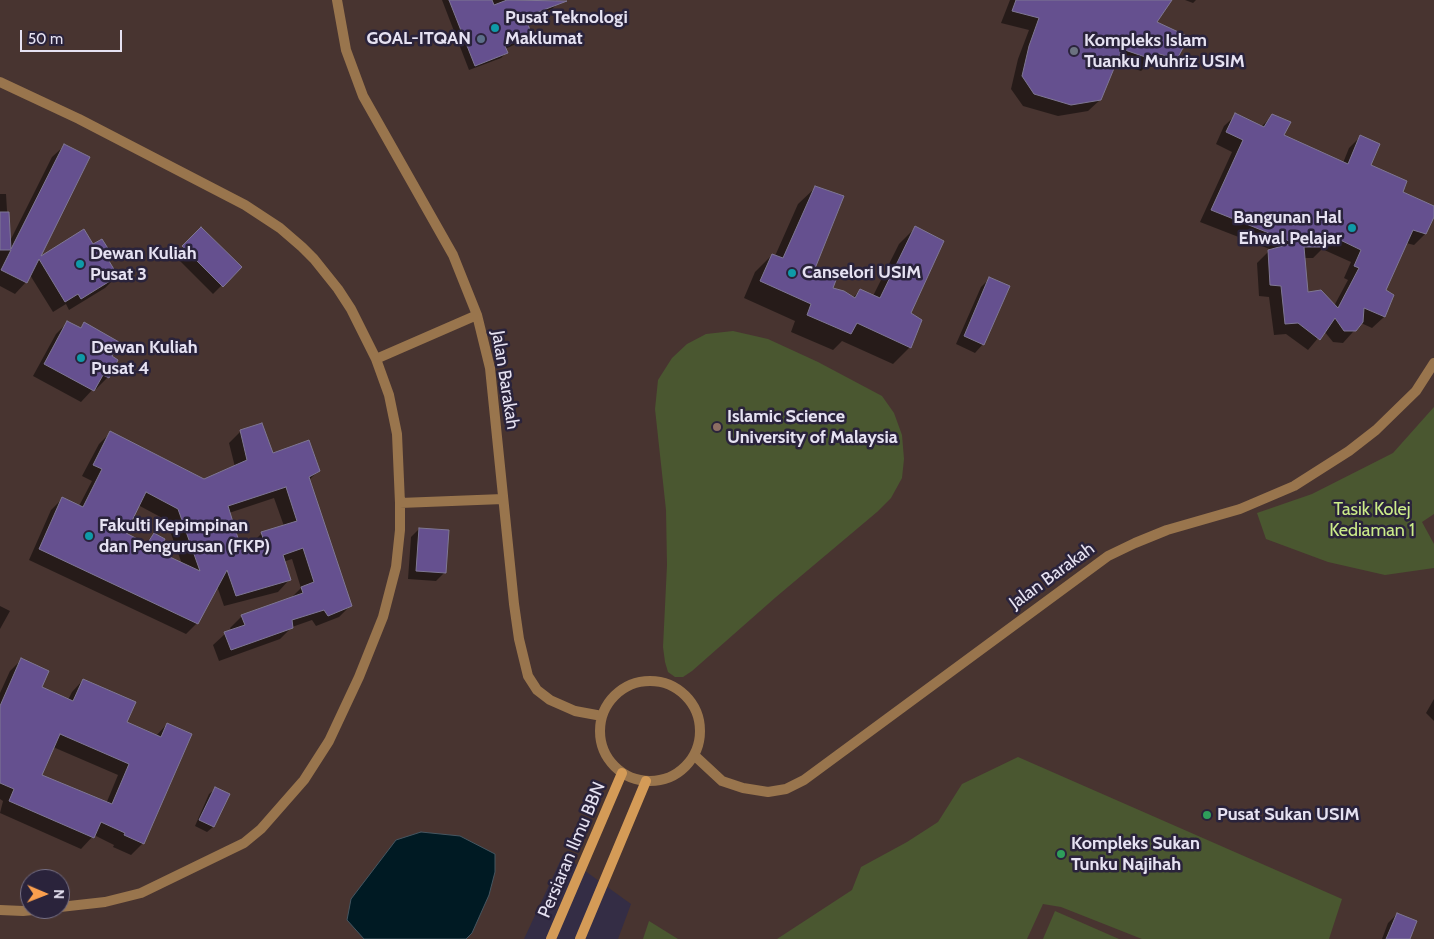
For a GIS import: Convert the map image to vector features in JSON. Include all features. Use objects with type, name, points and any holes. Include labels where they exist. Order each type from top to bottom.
[{"type":"street","name":"Jalan Barakah","points":[[337,0],[346,50],[363,96],[453,255],[477,315],[490,368],[519,638],[528,676],[537,690],[550,700],[575,711],[602,716]]},
{"type":"street","points":[[0,82],[51,105],[245,205],[280,228],[314,259],[351,309],[376,359],[388,395],[397,434],[400,530],[396,567],[383,618],[359,677],[333,733],[304,780],[261,829],[244,843],[141,893],[105,902],[70,906]]},
{"type":"street","points":[[376,359],[477,315]]},
{"type":"street","name":"Jalan Barakah","points":[[694,756],[722,781],[743,788],[768,792],[786,790],[804,780],[1108,556],[1167,530],[1240,509],[1276,494],[1294,486],[1349,451],[1376,430],[1416,391],[1434,364]]},
{"type":"street","points":[[400,503],[503,499]]},
{"type":"street","points":[[650,680],[664,682],[677,688],[688,697],[696,710],[700,725],[700,741],[694,756],[674,776],[660,780],[646,781],[634,779],[622,773],[611,762],[603,748],[600,732],[602,716],[609,702],[620,690],[634,683],[650,680]]},
{"type":"street","name":"Persiaran Ilmu BBN","points":[[552,939],[622,773]]},
{"type":"street","points":[[580,939],[646,781]]},
{"type":"street","points":[[0,910],[20,911]]},
{"type":"shaded area","name":"Islamic Science University of Malaysia","points":[[0,0],[1434,0],[1434,939],[618,939],[631,904],[563,855],[524,939],[0,939]]},
{"type":"green space","points":[[733,331],[768,339],[818,362],[882,396],[894,413],[902,435],[904,459],[902,478],[891,498],[877,512],[692,671],[683,677],[675,677],[668,672],[663,647],[667,565],[666,510],[655,409],[658,380],[672,358],[687,344],[706,334]]},
{"type":"green space","name":"Tasik Kolej Kediaman 1","points":[[1434,407],[1434,514],[1422,522],[1434,544],[1434,568],[1385,575],[1328,562],[1266,539],[1257,513],[1312,494],[1393,453]]},
{"type":"green space","name":"Kompleks Sukan Tunku Najihah","points":[[1018,757],[1342,899],[1329,939],[1142,939],[1061,907],[1043,904],[1027,939],[777,939],[852,890],[861,867],[907,842],[938,822],[962,784]]},
{"type":"green space","points":[[1055,911],[1119,939],[1043,939]]},
{"type":"green space","points":[[649,921],[678,939],[643,939]]},
{"type":"water","points":[[421,832],[460,836],[495,854],[495,872],[489,895],[472,933],[466,939],[364,939],[347,920],[351,899],[396,840]]},
{"type":"building","name":"Pusat Teknologi Maklumat","points":[[449,0],[492,0],[494,5],[507,0],[567,1],[525,17],[532,35],[505,46],[508,53],[475,66]]},
{"type":"building","name":"Kompleks Islam Tuanku Muhriz USIM","points":[[1016,0],[1172,0],[1157,22],[1189,37],[1177,59],[1156,53],[1154,60],[1122,49],[1101,100],[1071,105],[1034,94],[1022,76],[1029,46],[1039,18],[1012,11]]},
{"type":"building","name":"Bangunan Hal Ehwal Pelajar","points":[[1235,113],[1264,127],[1272,114],[1291,122],[1284,135],[1348,164],[1360,135],[1380,144],[1371,165],[1407,181],[1403,192],[1434,206],[1434,217],[1426,234],[1413,230],[1386,290],[1394,295],[1385,317],[1364,308],[1363,322],[1356,331],[1344,331],[1335,318],[1320,340],[1298,323],[1285,324],[1281,286],[1270,285],[1268,250],[1294,243],[1211,210],[1243,140],[1226,132]],"holes":[[[1332,236],[1361,250],[1354,266],[1359,268],[1338,308],[1321,290],[1308,292],[1304,247],[1326,247]]]},
{"type":"building","points":[[64,144],[90,157],[41,256],[84,229],[93,244],[102,239],[114,258],[109,261],[118,276],[81,299],[78,294],[65,302],[39,259],[27,283],[1,270],[11,250],[0,250],[0,212],[9,212],[11,249]]},
{"type":"building","name":"Canselori USIM","points":[[815,186],[844,196],[814,271],[836,280],[833,288],[844,291],[855,298],[860,289],[880,298],[915,226],[944,241],[911,313],[922,320],[911,348],[857,323],[851,334],[807,315],[811,304],[760,281],[772,254],[783,258]]},
{"type":"building","points":[[201,227],[242,267],[223,287],[182,246]]},
{"type":"building","points":[[989,277],[1010,286],[984,345],[964,336]]},
{"type":"building","name":"Dewan Kuliah Pusat 4","points":[[67,321],[81,328],[84,322],[119,342],[112,356],[118,360],[109,378],[103,375],[94,391],[44,364]]},
{"type":"building","name":"Fakulti Kepimpinan dan Pengurusan (FKP)","points":[[262,423],[273,453],[309,440],[320,471],[309,477],[352,606],[328,616],[324,610],[292,620],[293,628],[231,650],[224,632],[245,625],[241,615],[303,593],[301,587],[314,582],[303,548],[283,555],[291,580],[236,596],[227,570],[198,624],[39,549],[62,497],[83,507],[102,469],[93,465],[110,431],[204,479],[247,460],[240,430]],"holes":[[[286,487],[297,521],[261,532],[265,544],[242,551],[228,506]],[[146,492],[178,509],[200,571],[159,552],[165,539],[154,533],[147,544],[126,533]]]},
{"type":"building","points":[[419,528],[449,530],[446,573],[416,571]]},
{"type":"building","points":[[21,658],[49,671],[42,687],[73,701],[83,679],[136,702],[127,722],[161,737],[167,723],[192,734],[144,844],[101,822],[94,838],[9,801],[14,789],[0,783],[0,706]],"holes":[[[60,734],[129,764],[112,804],[42,775]]]},
{"type":"building","points":[[215,787],[230,794],[214,827],[199,820]]},
{"type":"building","points":[[1397,913],[1417,921],[1410,939],[1386,939]]},
{"type":"place","name":"Pusat Teknologi Maklumat","points":[[495,28]]},
{"type":"place","name":"GOAL-ITQAN","points":[[481,39]]},
{"type":"place","name":"Kompleks Islam Tuanku Muhriz USIM","points":[[1074,51]]},
{"type":"place","name":"Bangunan Hal Ehwal Pelajar","points":[[1352,228]]},
{"type":"place","name":"Dewan Kuliah Pusat 3","points":[[80,264]]},
{"type":"place","name":"Canselori USIM","points":[[792,273]]},
{"type":"place","name":"Dewan Kuliah Pusat 4","points":[[81,358]]},
{"type":"place","name":"Islamic Science University of Malaysia","points":[[717,427]]},
{"type":"place","name":"Fakulti Kepimpinan dan Pengurusan (FKP)","points":[[89,536]]},
{"type":"place","name":"Pusat Sukan USIM","points":[[1207,815]]},
{"type":"place","name":"Kompleks Sukan Tunku Najihah","points":[[1061,854]]}]
